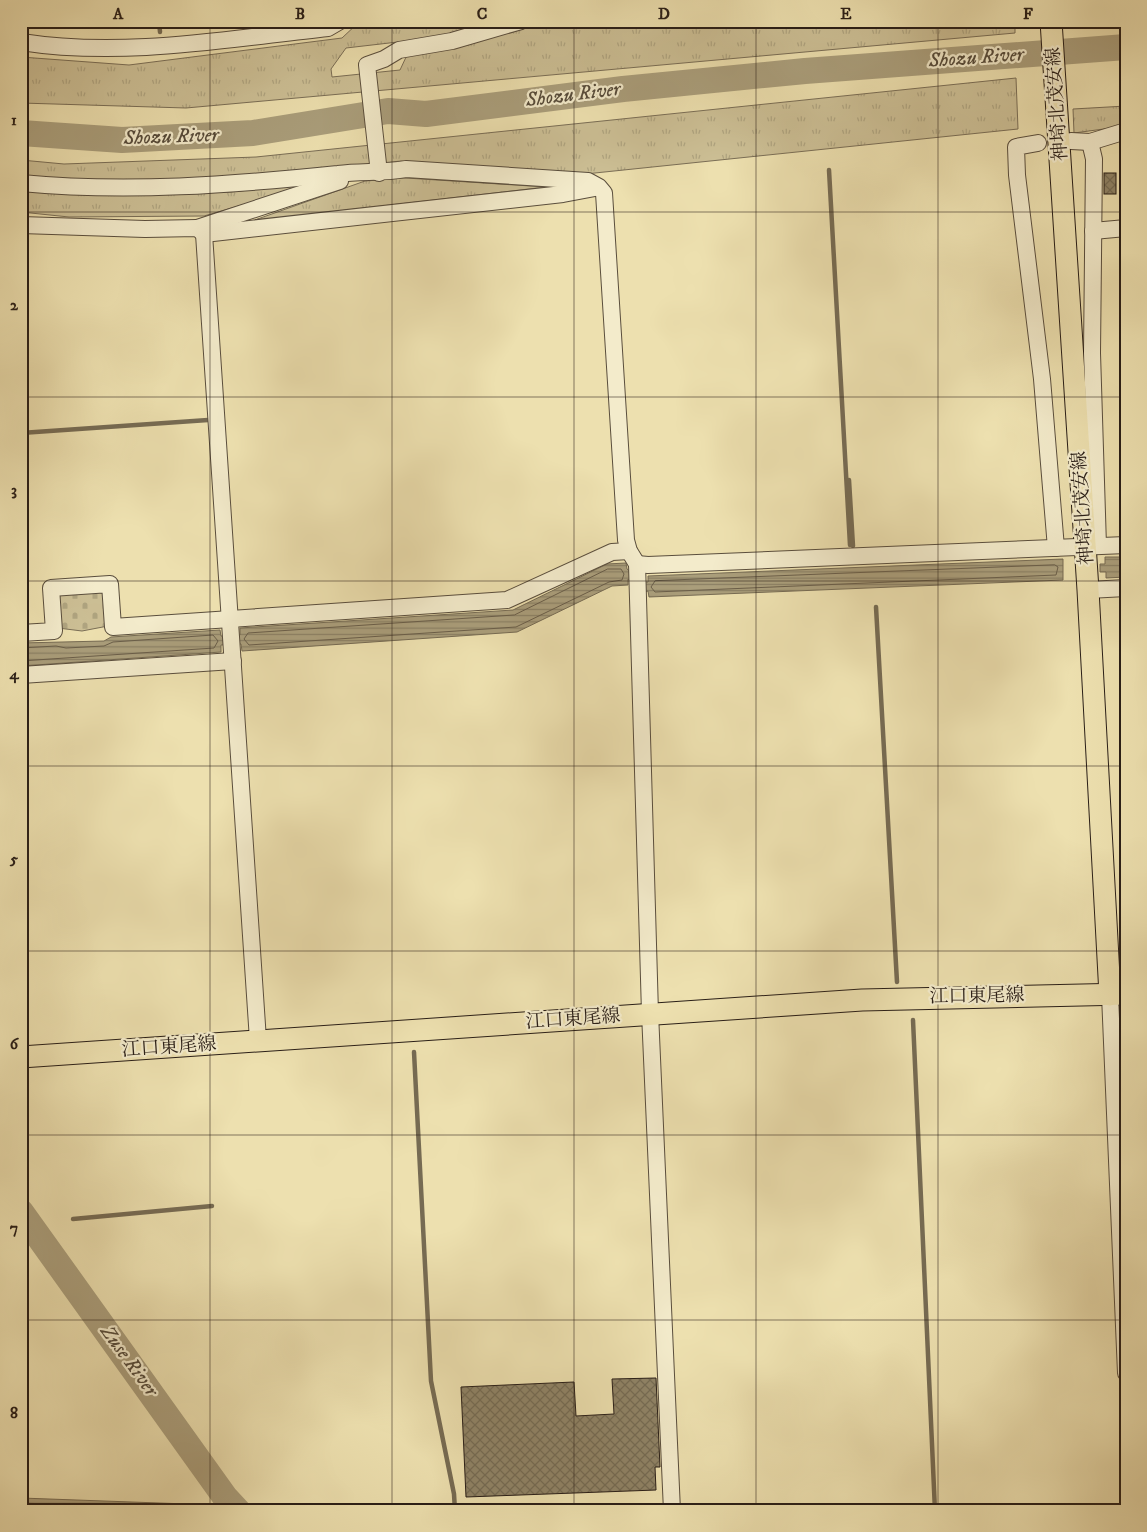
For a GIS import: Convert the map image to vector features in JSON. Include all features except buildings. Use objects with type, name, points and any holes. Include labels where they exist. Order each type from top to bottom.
[{"type":"main road","name":"神埼北茂安線","points":[[1052,21],[1092,546],[1088,590],[1118,995]]},
{"type":"main road","name":"江口東尾線","points":[[21,1057],[908,997],[1118,995]]},
{"type":"street","points":[[21,42],[54,47],[128,48],[328,28],[340,21]]},
{"type":"street","points":[[379,169],[367,65],[384,59],[399,50],[452,41],[521,21]]},
{"type":"street","points":[[1071,141],[1090,142],[1126,131]]},
{"type":"street","points":[[1090,142],[1094,159],[1092,546]]},
{"type":"street","points":[[1038,143],[1016,147],[1017,176],[1042,379],[1056,548]]},
{"type":"street","points":[[200,231],[362,173],[379,169],[406,169],[588,181],[599,187],[604,193],[626,540],[636,570],[650,1013],[672,1511]]},
{"type":"street","points":[[21,183],[61,187],[152,189],[362,173]]},
{"type":"street","points":[[21,225],[200,231],[563,194],[599,187]]},
{"type":"street","points":[[1093,231],[1126,228]]},
{"type":"street","points":[[200,231],[231,640],[258,1040]]},
{"type":"street","points":[[21,675],[231,640],[507,600],[612,552],[636,570],[658,565],[1126,545]]},
{"type":"street","points":[[21,633],[54,631],[51,588],[110,584],[113,627],[231,640]]},
{"type":"street","points":[[1088,590],[1126,588]]},
{"type":"street","points":[[1118,995],[1126,1373]]},
{"type":"green space","points":[[491,21],[441,37],[346,48],[331,69],[332,77],[400,70],[407,55],[556,21],[1015,21],[1015,33],[186,108],[21,103],[21,57],[129,65],[342,38],[358,23]]},
{"type":"green space","points":[[1016,78],[1018,129],[566,176],[401,161],[240,177],[74,182],[21,176],[21,160],[64,164],[256,157]]},
{"type":"green space","points":[[1126,106],[1126,126],[1074,133],[1073,109]]},
{"type":"green space","points":[[406,178],[546,187],[252,221],[365,181]]},
{"type":"green space","points":[[321,182],[204,216],[69,217],[21,212],[21,190],[98,195],[231,192]]},
{"type":"green space","points":[[100,591],[107,599],[108,626],[82,631],[58,628],[58,599],[63,592]]},
{"type":"water","points":[[1105,557],[1126,557],[1126,577],[1106,578],[1106,572],[1100,572],[1100,564],[1105,564]]},
{"type":"water","points":[[1063,559],[1063,580],[649,597],[648,591],[645,592],[628,579],[628,585],[612,586],[517,632],[242,651],[241,644],[221,645],[221,652],[21,666],[21,643],[104,641],[111,637],[220,630],[221,636],[240,635],[240,628],[513,610],[607,564],[626,563],[627,569],[644,582],[648,582],[648,576]]},
{"type":"water","points":[[21,1498],[187,1504],[193,1511],[21,1511]]},
{"type":"waterway","points":[[159,21],[160,32]]},
{"type":"waterway","name":"Shozu River","points":[[21,133],[122,140],[253,133],[388,111],[426,114],[623,89],[805,71],[1126,47]]},
{"type":"waterway","points":[[829,170],[850,545]]},
{"type":"waterway","points":[[21,433],[208,420]]},
{"type":"waterway","points":[[849,480],[853,546]]},
{"type":"waterway","points":[[876,607],[897,982]]},
{"type":"waterway","points":[[913,1020],[935,1511]]},
{"type":"waterway","points":[[414,1052],[431,1381],[454,1494],[455,1511]]},
{"type":"waterway","points":[[73,1219],[212,1206]]},
{"type":"waterway","name":"Zuse River","points":[[21,1212],[225,1497],[238,1511]]}]
